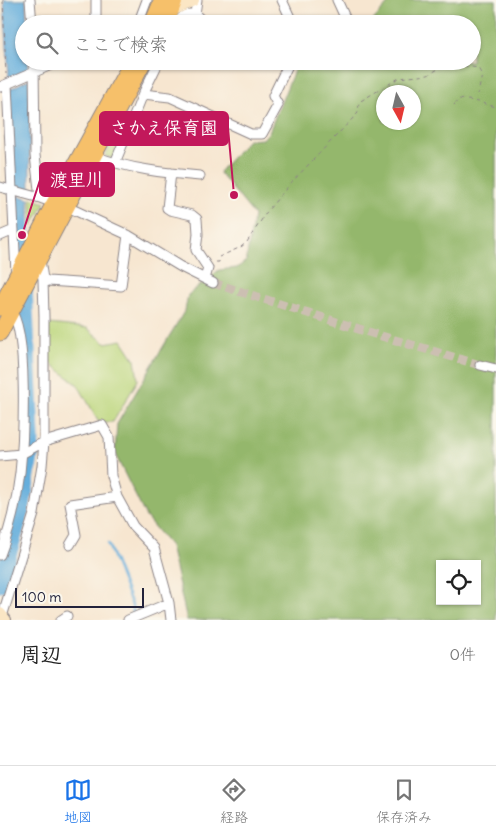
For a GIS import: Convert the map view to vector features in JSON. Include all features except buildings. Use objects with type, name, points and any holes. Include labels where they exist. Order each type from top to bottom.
[{"type":"highway","points":[[8,306],[40,258],[61,205],[128,70]]},
{"type":"highway","points":[[0,333],[16,277],[37,237],[95,156],[139,70]]},
{"type":"street","points":[[30,0],[31,15]]},
{"type":"street","points":[[96,0],[96,15]]},
{"type":"street","points":[[141,15],[147,0]]},
{"type":"street","points":[[172,8],[193,0]]},
{"type":"street","points":[[185,15],[188,13],[195,14],[197,0]]},
{"type":"street","points":[[282,0],[289,15]]},
{"type":"street","points":[[337,0],[344,15]]},
{"type":"street","points":[[33,70],[35,155],[40,198]]},
{"type":"street","points":[[16,277],[12,190],[3,86],[41,70]]},
{"type":"street","points":[[115,163],[155,70]]},
{"type":"street","points":[[143,94],[170,96],[251,134],[262,134],[278,105],[273,96],[286,70]]},
{"type":"street","points":[[95,156],[115,163],[200,176]]},
{"type":"street","points":[[0,187],[61,205],[128,235],[181,267],[209,281],[208,268],[196,250],[197,219],[192,215],[167,208],[171,173]]},
{"type":"street","points":[[0,236],[14,230]]},
{"type":"street","points":[[43,279],[48,281],[121,286],[128,235]]},
{"type":"street","points":[[2,618],[34,514],[44,442],[43,279],[40,258]]},
{"type":"street","points":[[0,555],[14,505],[20,472],[23,429],[21,339],[16,318],[8,306]]},
{"type":"street","points":[[480,364],[496,369]]},
{"type":"street","points":[[0,456],[21,454],[44,442],[102,425],[109,437],[111,476],[117,497],[133,526],[154,548],[169,603],[171,620]]},
{"type":"street","points":[[70,545],[76,535],[70,504],[117,497]]},
{"type":"street","points":[[132,618],[169,603]]},
{"type":"path","points":[[3,0],[3,86]]},
{"type":"path","points":[[208,268],[212,263],[218,262],[219,257],[242,247],[247,242],[268,210],[290,184],[358,113],[359,102],[399,78],[428,75],[437,70]]},
{"type":"path","points":[[478,94],[482,75],[479,70]]},
{"type":"path","points":[[454,104],[459,99],[496,107]]},
{"type":"green space","points":[[391,0],[496,0],[496,620],[187,620],[170,546],[146,517],[115,454],[117,424],[185,310],[188,295],[219,270],[237,268],[246,261],[254,215],[219,172],[248,140],[263,139],[269,132],[294,70],[481,70],[481,15],[378,15]]},
{"type":"green space","points":[[115,136],[122,138],[114,159],[105,156]]},
{"type":"green space","points":[[31,198],[45,203],[32,226]]},
{"type":"green space","points":[[49,324],[87,328],[105,343],[122,340],[135,360],[138,380],[113,422],[99,422],[78,385],[48,361]]},
{"type":"water","points":[[4,0],[26,0],[27,15],[15,15],[15,70],[25,70],[9,78]]},
{"type":"water","points":[[29,79],[30,190],[15,186],[10,89]]},
{"type":"water","points":[[17,195],[29,199],[29,229],[20,245]]},
{"type":"waterway","points":[[0,585],[22,512],[31,457],[32,437],[22,221]]},
{"type":"waterway","points":[[108,544],[133,608],[133,616]]},
{"type":"tunnel","points":[[213,283],[480,365]]},
{"type":"place","name":"さかえ保育園","points":[[234,195]]},
{"type":"place","name":"渡里川","points":[[22,235]]}]
